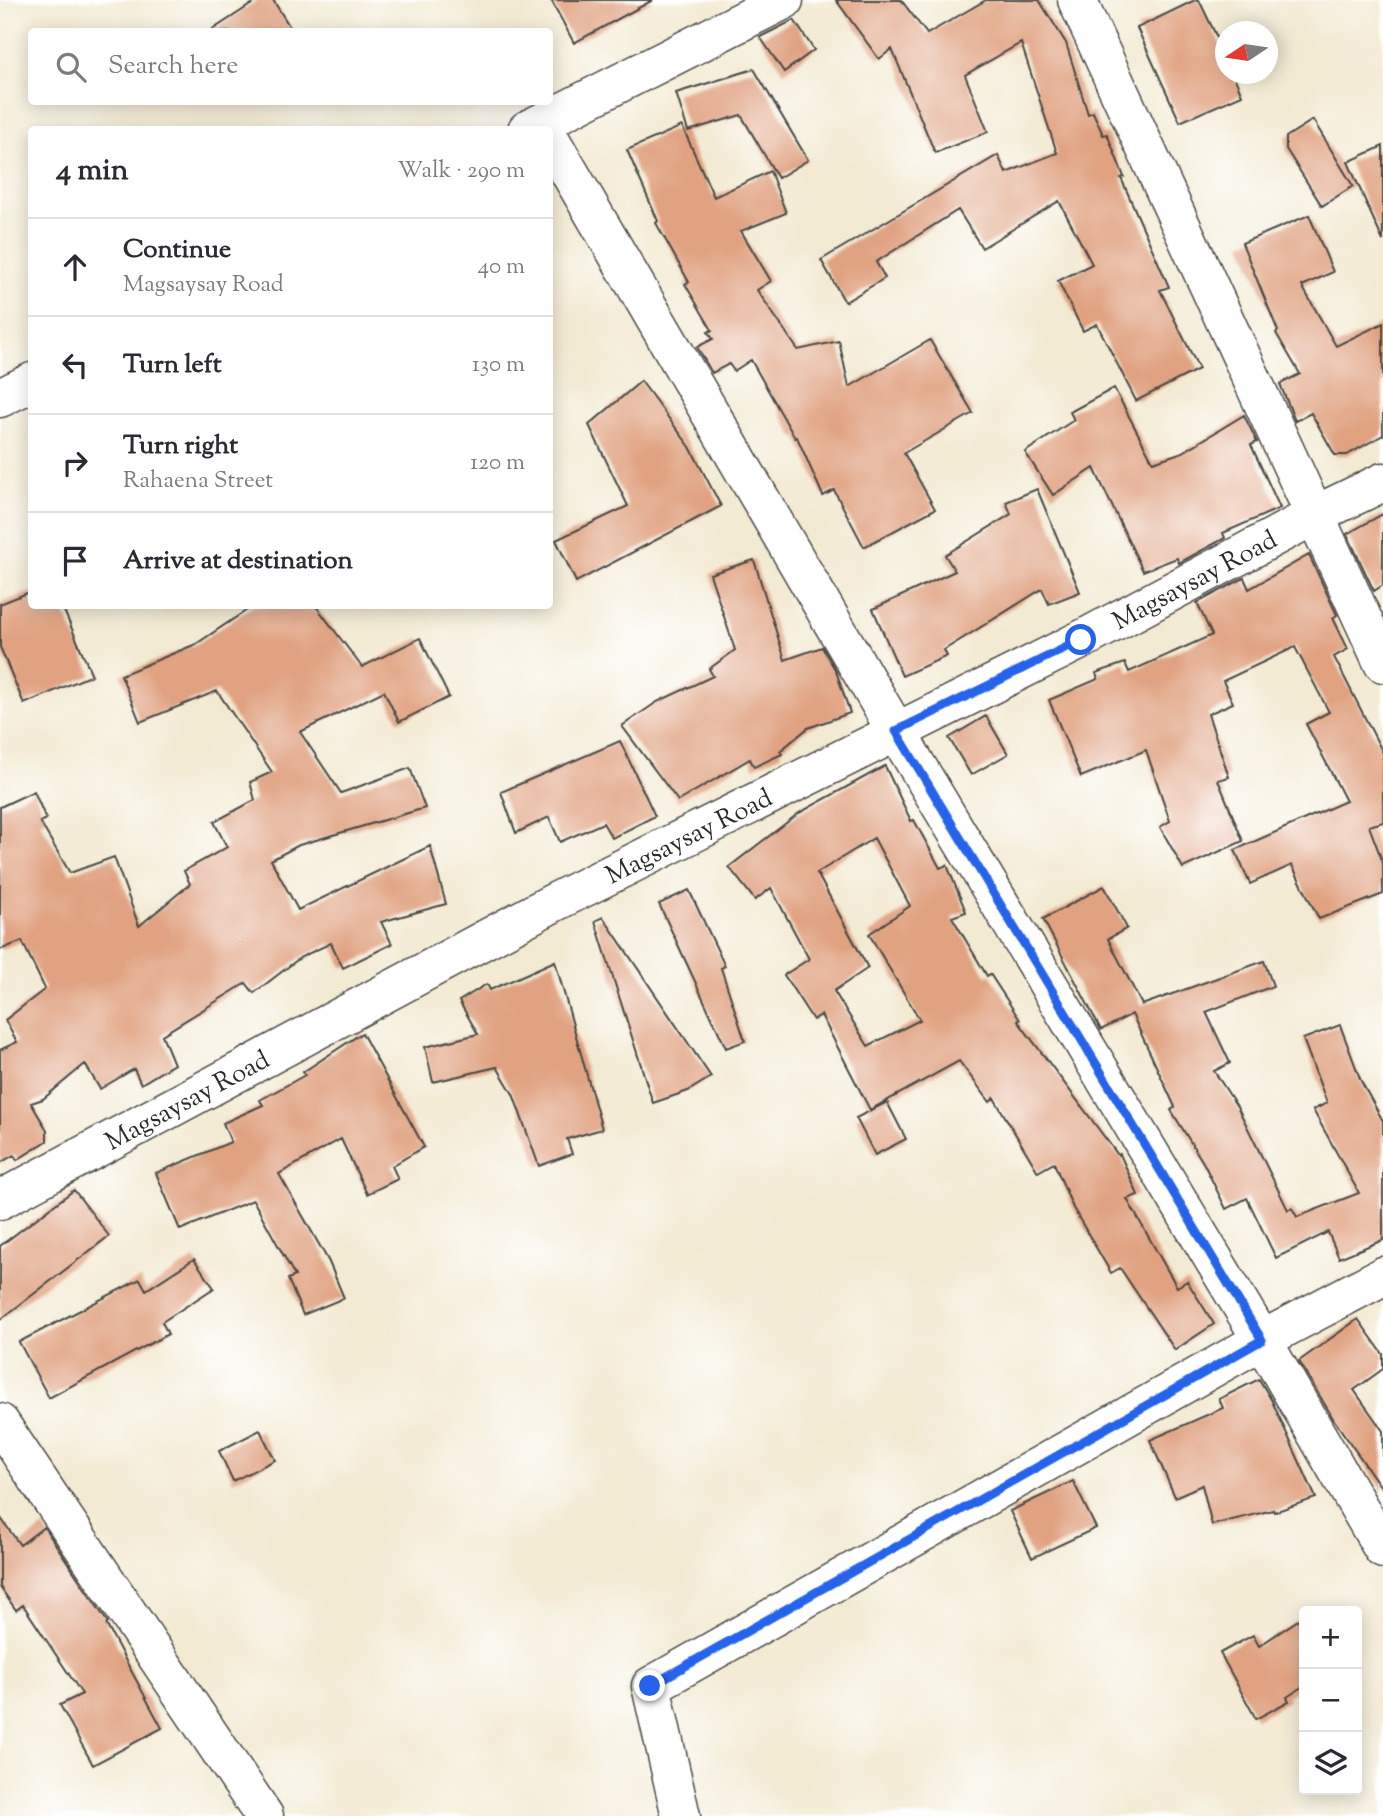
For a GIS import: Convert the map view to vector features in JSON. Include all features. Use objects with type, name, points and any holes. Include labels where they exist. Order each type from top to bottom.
[{"type":"street","points":[[547,126],[783,0]]},
{"type":"street","points":[[1077,0],[1383,663]]},
{"type":"street","points":[[553,152],[896,731],[1262,1340],[1383,1549]]},
{"type":"street","points":[[0,398],[28,384]]},
{"type":"street","name":"Magsaysay Road","points":[[0,1200],[553,903],[1081,640],[1315,515],[1383,482]]},
{"type":"street","points":[[681,1816],[650,1686],[1262,1340],[1383,1276]]},
{"type":"street","points":[[0,1423],[264,1816]]},
{"type":"building","points":[[258,0],[273,0],[290,28],[215,28]]},
{"type":"building","points":[[551,0],[653,0],[574,43]]},
{"type":"building","points":[[836,0],[901,0],[927,34],[986,0],[1039,0],[1066,43],[1088,114],[1093,112],[1103,135],[1107,134],[1124,177],[1121,178],[1169,287],[1160,290],[1199,369],[1136,401],[1097,324],[1083,331],[1058,281],[1092,264],[1059,201],[982,248],[958,210],[876,262],[885,278],[845,302],[821,260],[998,155],[1006,173],[1057,153],[1021,43],[965,75],[988,132],[935,153],[892,49],[879,59]]},
{"type":"building","points":[[1199,0],[1215,33],[1215,84],[1237,84],[1242,95],[1180,122],[1137,28]]},
{"type":"building","points":[[794,20],[814,50],[784,72],[760,37]]},
{"type":"building","points":[[754,69],[808,160],[778,178],[741,115],[688,131],[676,93]]},
{"type":"building","points":[[1313,120],[1353,186],[1322,206],[1286,149],[1286,137]]},
{"type":"building","points":[[682,126],[714,197],[770,171],[786,213],[741,231],[771,281],[757,290],[798,350],[839,341],[849,387],[930,340],[973,413],[904,453],[935,509],[864,547],[834,490],[823,496],[797,437],[795,438],[751,360],[734,371],[729,364],[712,373],[697,347],[713,339],[708,332],[712,330],[685,284],[689,282],[656,223],[658,221],[627,150]]},
{"type":"building","points":[[1383,146],[1383,241],[1348,162]]},
{"type":"building","points":[[1309,215],[1333,272],[1302,286],[1336,346],[1383,323],[1383,435],[1347,455],[1335,455],[1311,413],[1295,421],[1280,384],[1300,374],[1276,333],[1278,331],[1242,243]]},
{"type":"building","points":[[641,381],[690,447],[721,506],[576,582],[556,540],[628,506],[589,425]]},
{"type":"building","points":[[1114,388],[1153,462],[1183,452],[1244,415],[1257,442],[1251,445],[1280,508],[1223,533],[1225,538],[1179,563],[1177,558],[1143,571],[1094,468],[1053,495],[1025,452],[1074,420],[1070,412]]},
{"type":"building","points":[[1037,489],[1080,592],[1049,604],[1042,589],[944,650],[947,656],[902,676],[873,609],[955,571],[945,555],[1011,514],[1006,502]]},
{"type":"building","points":[[1383,514],[1383,585],[1374,591],[1347,534]]},
{"type":"building","points":[[1309,555],[1337,615],[1333,618],[1348,649],[1334,657],[1383,753],[1383,822],[1369,826],[1383,863],[1383,894],[1319,919],[1292,865],[1250,884],[1235,850],[1346,801],[1306,724],[1329,712],[1295,647],[1223,681],[1233,703],[1208,714],[1229,777],[1218,780],[1243,841],[1183,868],[1160,827],[1170,821],[1146,750],[1081,777],[1049,700],[1098,679],[1096,673],[1125,663],[1129,672],[1212,635],[1197,603],[1244,578],[1249,589]]},
{"type":"building","points":[[754,560],[785,660],[822,647],[836,671],[850,713],[808,728],[780,751],[782,754],[754,767],[750,759],[678,801],[622,726],[657,702],[713,676],[709,669],[735,650],[710,574]]},
{"type":"building","points":[[28,593],[28,609],[63,609],[92,675],[24,704],[0,647],[0,604]]},
{"type":"building","points":[[248,609],[318,609],[362,667],[420,638],[449,697],[399,722],[384,691],[300,732],[341,793],[410,768],[425,808],[299,845],[271,860],[298,910],[430,846],[446,904],[381,922],[392,944],[343,968],[331,943],[301,957],[254,993],[246,983],[162,1035],[174,1064],[141,1084],[134,1069],[100,1089],[85,1064],[43,1099],[31,1103],[47,1130],[47,1141],[17,1160],[14,1155],[0,1163],[0,1050],[17,1042],[5,1020],[45,989],[22,941],[0,950],[0,807],[34,791],[46,819],[40,822],[70,873],[114,857],[139,926],[190,884],[184,871],[227,847],[214,822],[255,800],[250,782],[272,772],[217,691],[140,722],[121,675],[196,644]]},
{"type":"building","points":[[986,716],[1008,754],[971,775],[949,738]]},
{"type":"building","points":[[620,741],[655,816],[612,838],[603,823],[560,842],[549,817],[516,833],[501,792]]},
{"type":"building","points":[[885,766],[911,821],[914,820],[940,868],[947,865],[966,912],[952,917],[987,976],[990,974],[1020,1020],[1018,1021],[1118,1155],[1120,1154],[1138,1195],[1127,1199],[1177,1287],[1187,1281],[1214,1324],[1175,1350],[1120,1268],[1111,1273],[1073,1208],[1054,1163],[1038,1172],[994,1098],[990,1102],[959,1061],[870,1110],[821,1015],[813,1020],[784,975],[809,959],[771,888],[755,900],[729,867],[799,813]],"holes":[[[874,838],[910,906],[869,934],[920,1020],[868,1046],[834,991],[868,968],[817,873]]]},
{"type":"building","points":[[1104,886],[1127,928],[1108,939],[1142,1005],[1264,961],[1273,986],[1206,1012],[1230,1063],[1214,1071],[1238,1108],[1288,1210],[1292,1208],[1297,1217],[1359,1193],[1313,1110],[1327,1103],[1303,1039],[1340,1025],[1361,1081],[1383,1121],[1383,1240],[1339,1258],[1328,1232],[1276,1258],[1247,1198],[1226,1209],[1204,1164],[1171,1110],[1175,1107],[1132,1014],[1101,1030],[1043,919]]},
{"type":"building","points":[[689,890],[725,966],[721,968],[745,1041],[726,1048],[659,904]]},
{"type":"building","points":[[603,917],[711,1077],[688,1091],[653,1103],[595,921]]},
{"type":"building","points":[[555,961],[602,1129],[567,1139],[572,1154],[539,1166],[513,1094],[497,1067],[433,1082],[425,1047],[478,1034],[459,1001],[487,984],[490,990]]},
{"type":"building","points":[[362,1033],[424,1147],[392,1166],[398,1179],[367,1194],[341,1139],[279,1174],[329,1262],[344,1298],[303,1315],[288,1279],[295,1276],[253,1200],[180,1230],[156,1173],[231,1142],[223,1123],[263,1105],[260,1100],[305,1075],[303,1072]]},
{"type":"building","points":[[887,1102],[906,1139],[875,1155],[856,1118]]},
{"type":"building","points":[[74,1190],[109,1236],[0,1320],[0,1246]]},
{"type":"building","points":[[194,1259],[214,1288],[162,1322],[168,1334],[49,1398],[19,1342],[140,1279],[146,1290]]},
{"type":"building","points":[[1358,1319],[1383,1354],[1383,1369],[1354,1390],[1383,1431],[1383,1490],[1334,1420],[1299,1361]]},
{"type":"building","points":[[1259,1379],[1272,1401],[1316,1498],[1274,1512],[1273,1510],[1212,1525],[1202,1485],[1175,1497],[1150,1440],[1223,1408],[1219,1399]]},
{"type":"building","points":[[260,1430],[275,1460],[233,1481],[219,1451]]},
{"type":"building","points":[[1073,1481],[1096,1528],[1032,1558],[1010,1511]]},
{"type":"building","points":[[0,1517],[20,1545],[44,1527],[108,1623],[106,1624],[162,1728],[93,1765],[60,1705],[82,1694],[23,1605],[16,1610],[0,1587]]},
{"type":"building","points":[[1299,1619],[1299,1689],[1287,1697],[1289,1701],[1256,1719],[1220,1653],[1253,1635],[1259,1646]]},
{"type":"route","points":[[650,1686],[1262,1340],[896,731],[1081,640]]}]
